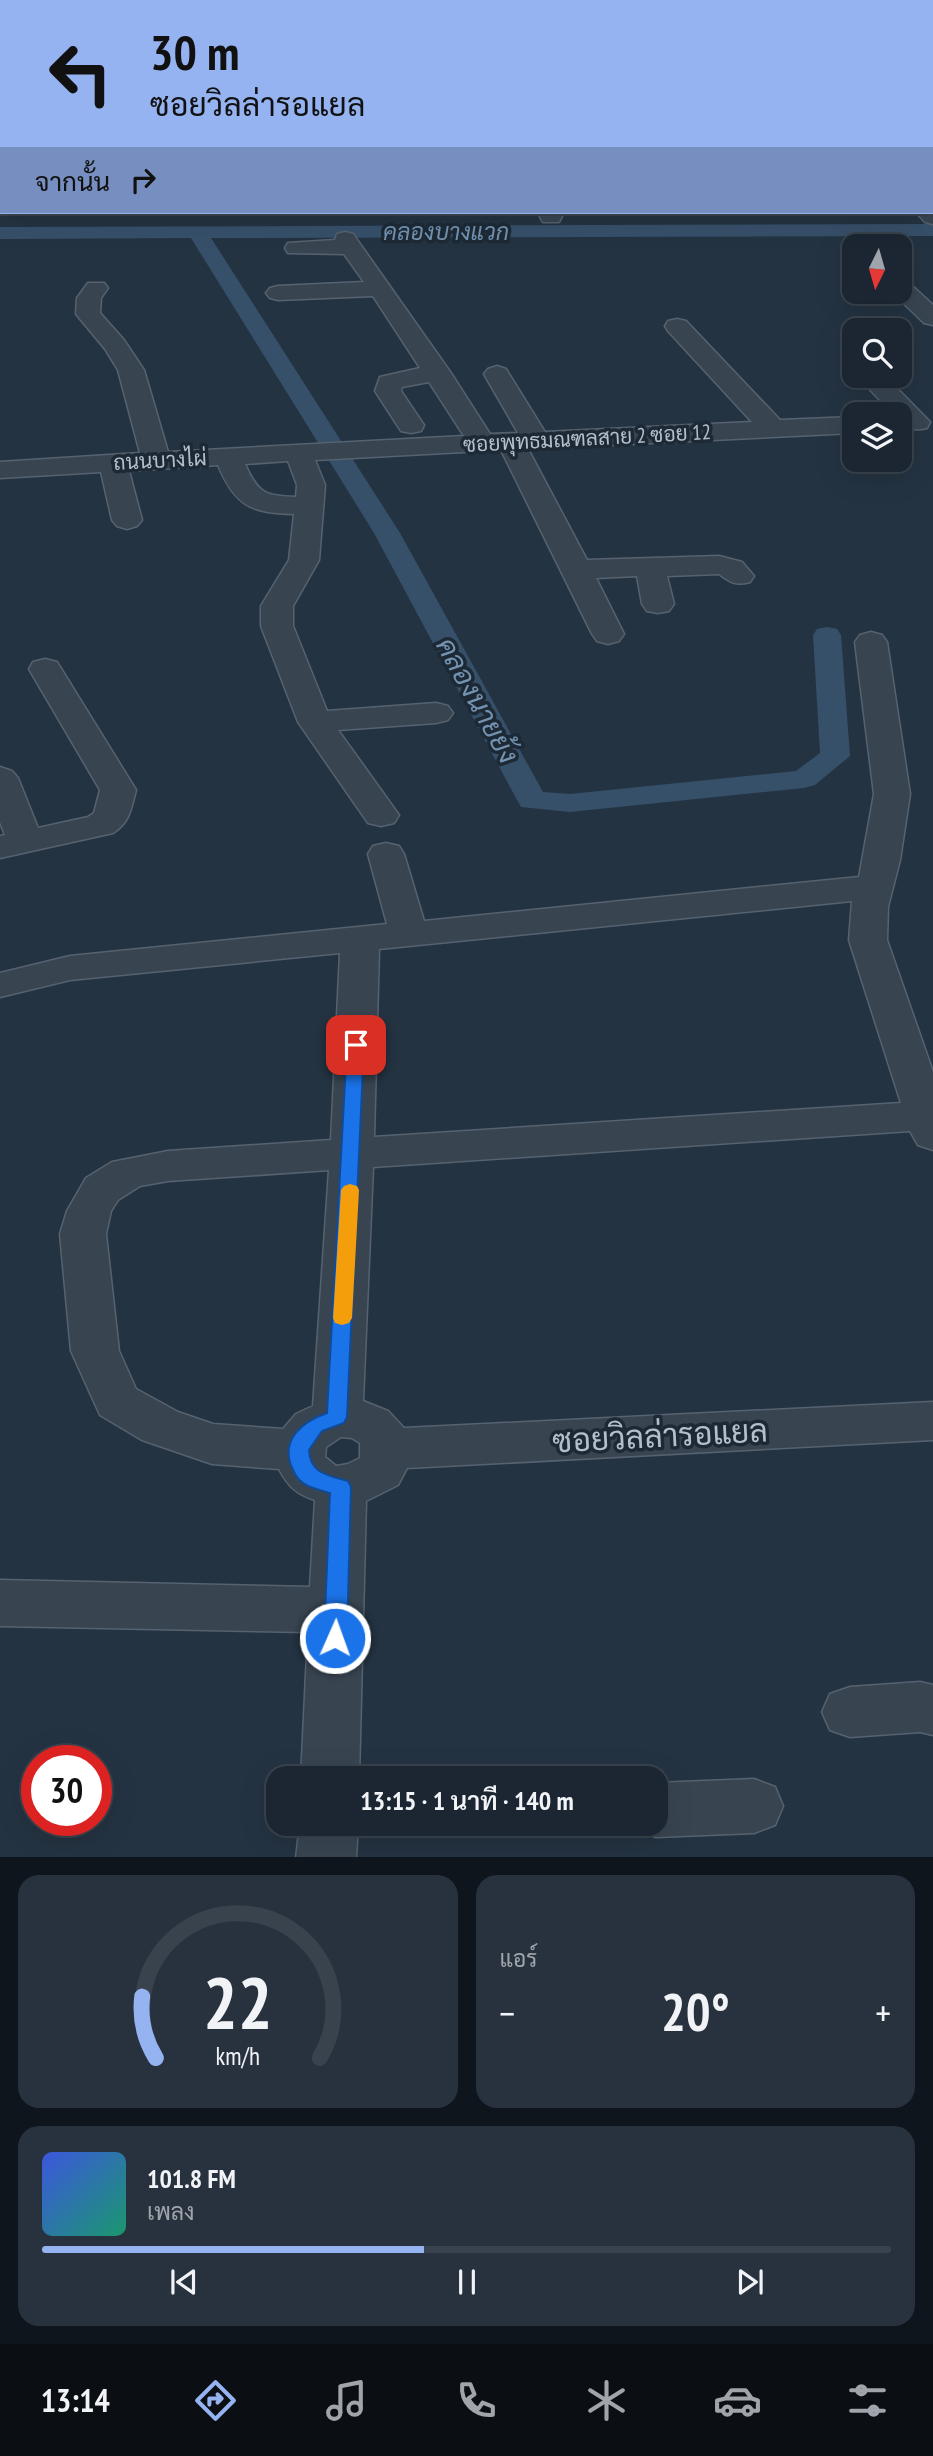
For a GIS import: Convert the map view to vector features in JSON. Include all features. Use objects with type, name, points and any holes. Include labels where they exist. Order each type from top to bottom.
[{"type":"street","points":[[296,248],[347,243],[438,373],[509,442],[577,569],[608,634]]},
{"type":"street","points":[[96,288],[89,298],[88,314],[115,345],[131,370],[156,460]]},
{"type":"street","points":[[278,293],[380,288]]},
{"type":"street","points":[[912,299],[933,318]]},
{"type":"street","points":[[677,326],[774,430]]},
{"type":"street","points":[[411,425],[388,390],[389,383],[397,379],[438,373]]},
{"type":"street","points":[[497,374],[509,442]]},
{"type":"street","points":[[882,388],[916,422]]},
{"type":"street","name":"ซอยพุทธมณฑลสาย 2 ซอย 12","points":[[309,451],[842,426]]},
{"type":"street","points":[[309,451],[311,485],[304,560],[277,606],[277,626],[315,722],[381,815]]},
{"type":"street","name":"ถนนบางไผ่","points":[[0,470],[309,451]]},
{"type":"street","points":[[228,456],[242,491],[255,501],[309,506]]},
{"type":"street","points":[[113,463],[127,520]]},
{"type":"street","points":[[577,569],[719,565],[731,568],[739,576]]},
{"type":"street","points":[[650,567],[659,604]]},
{"type":"street","points":[[298,1450],[212,1444],[160,1426],[117,1402],[94,1352],[83,1234],[89,1211],[102,1189],[128,1173],[168,1166],[352,1153],[931,1122],[868,940],[869,907],[876,887],[892,794],[871,642]]},
{"type":"street","points":[[0,778],[13,844],[100,825],[111,818],[118,790],[45,669]]},
{"type":"street","points":[[315,722],[436,713]]},
{"type":"street","points":[[386,854],[408,932]]},
{"type":"street","points":[[0,985],[70,968],[876,887]]},
{"type":"street","points":[[337,1417],[352,1153],[360,937]]},
{"type":"street","points":[[337,1417],[365,1421],[384,1437],[386,1460],[380,1471],[369,1480],[341,1487],[313,1480],[304,1471],[299,1461],[301,1440],[315,1425],[337,1417]]},
{"type":"street","name":"ซอยวิลล่ารอแยล","points":[[387,1448],[933,1421]]},
{"type":"street","points":[[330,1766],[341,1487]]},
{"type":"street","points":[[0,1603],[336,1611]]},
{"type":"street","points":[[850,1712],[920,1707],[933,1710]]},
{"type":"street","points":[[668,1810],[754,1806]]},
{"type":"street","points":[[326,1857],[328,1836]]},
{"type":"waterway","name":"คลองบางแวก","points":[[197,232],[933,230]]},
{"type":"waterway","name":"คลองบางแวก","points":[[0,233],[197,232]]},
{"type":"waterway","name":"คลองนายย้ง","points":[[197,232],[387,533],[532,800],[570,803],[804,779],[835,756],[827,635]]},
{"type":"slow traffic","points":[[342,1318],[350,1190]]},
{"type":"route","points":[[335,1638],[341,1487],[313,1480],[304,1471],[298,1450],[301,1440],[315,1425],[337,1417],[356,1045]]}]
